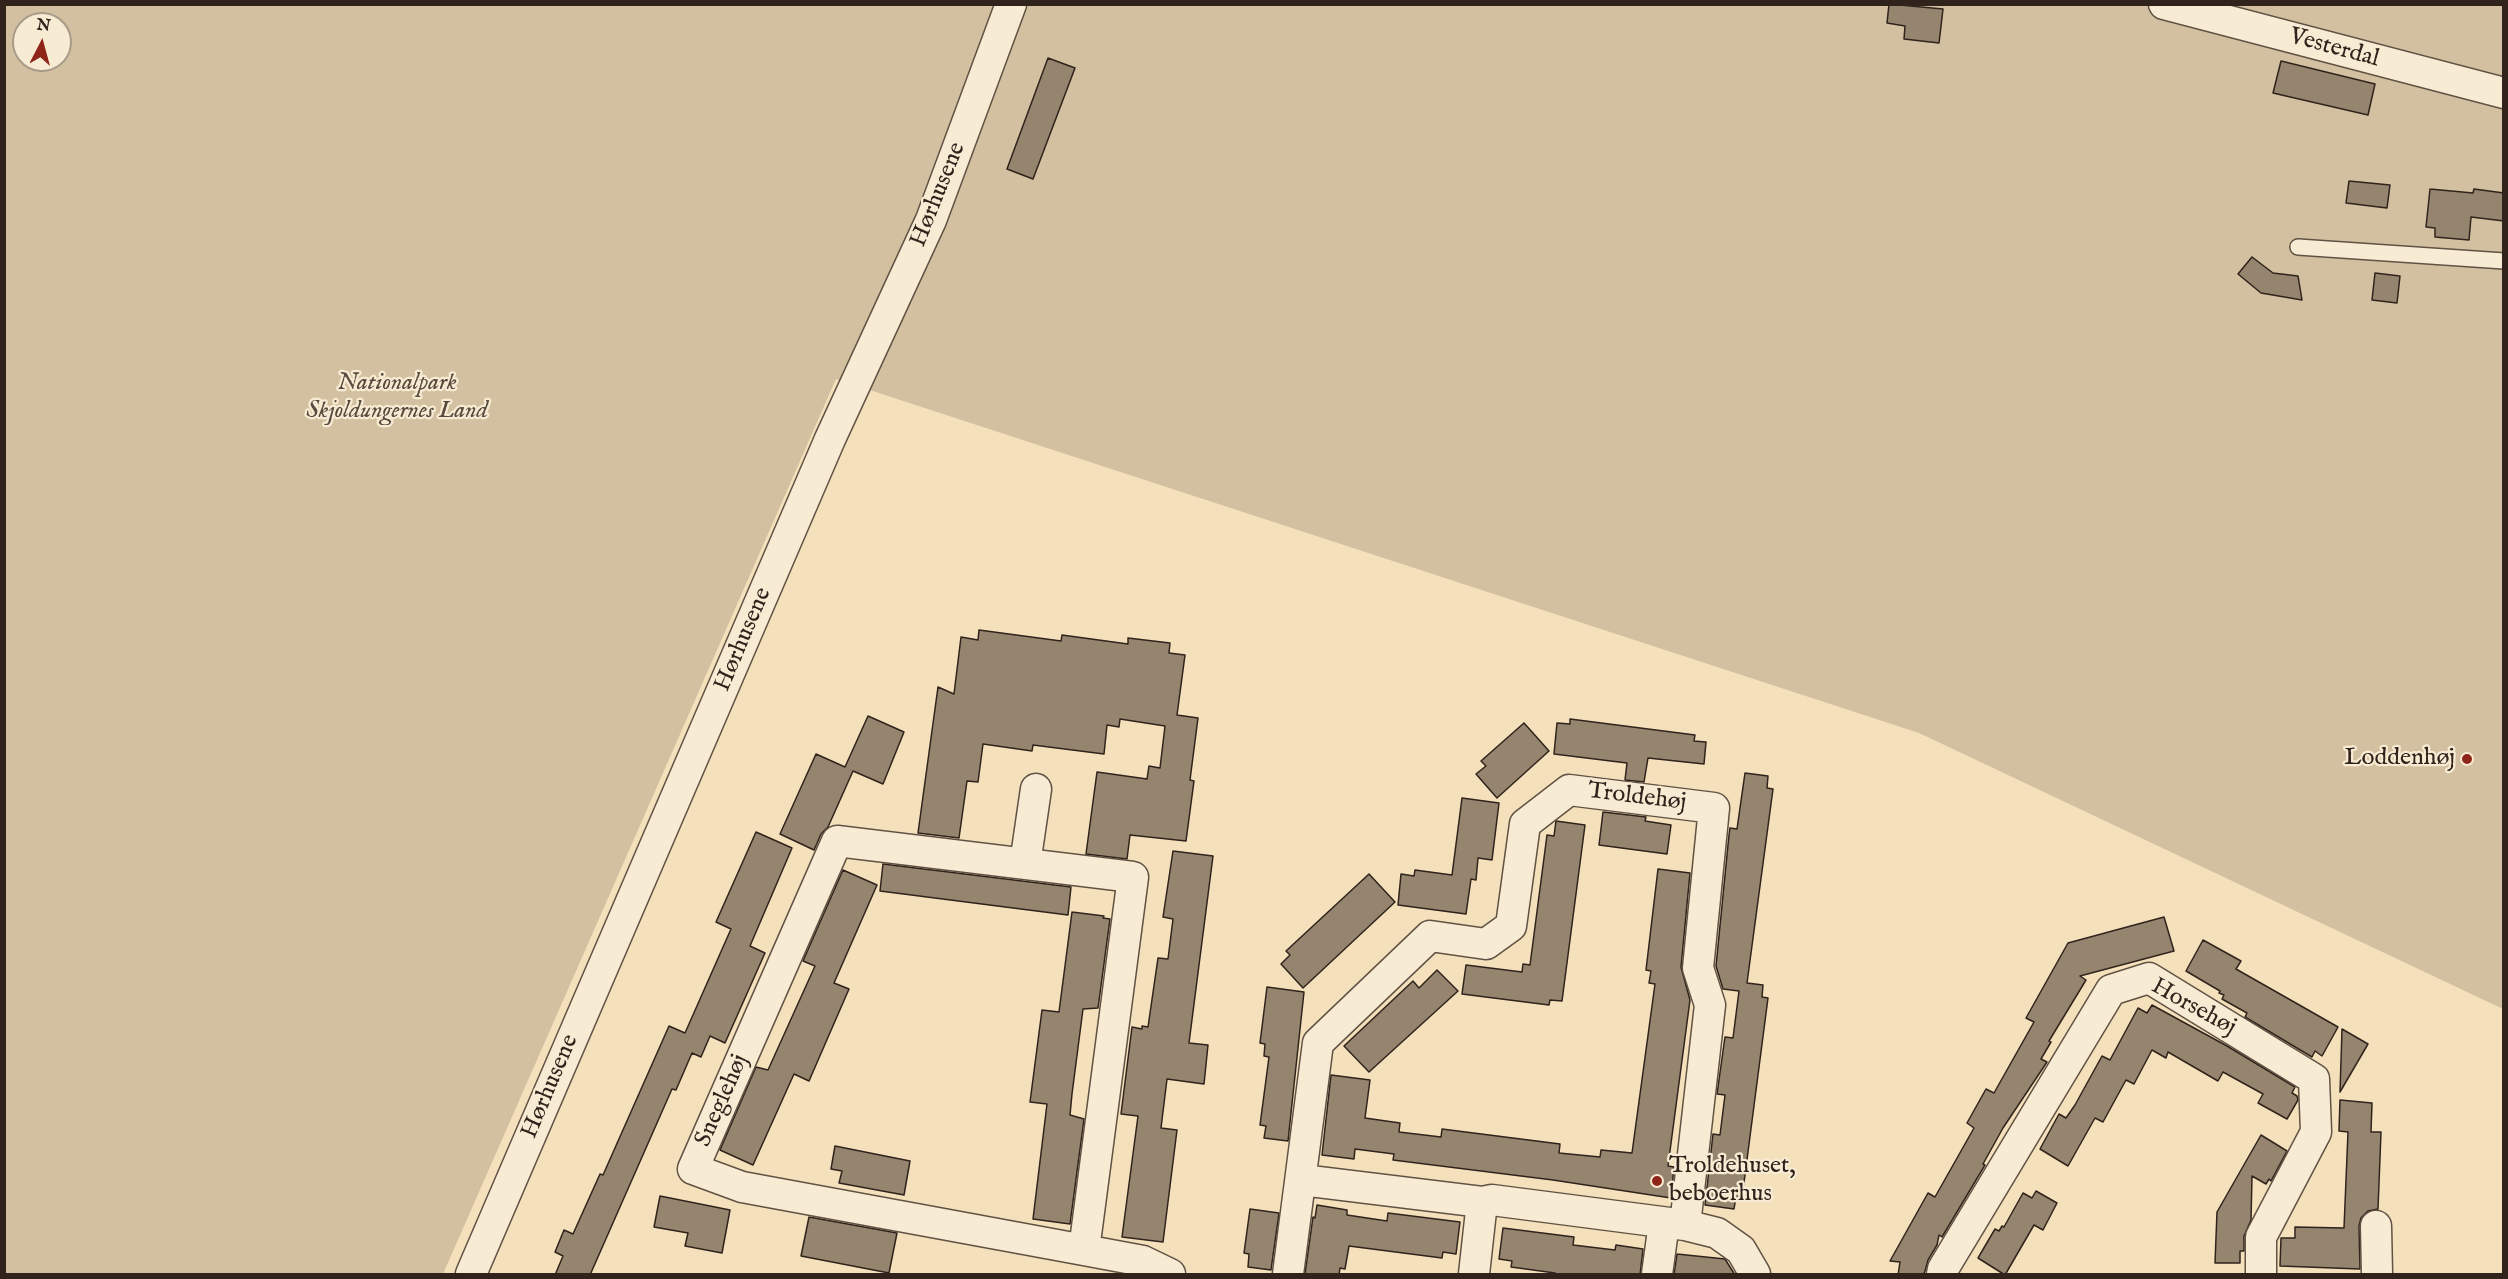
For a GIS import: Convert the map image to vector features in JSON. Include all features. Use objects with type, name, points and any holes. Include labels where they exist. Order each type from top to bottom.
[{"type":"street","name":"Hørhusene","points":[[471,1275],[830,439],[931,220],[1011,4]]},
{"type":"street","name":"Vesterdal","points":[[2164,4],[2504,93]]},
{"type":"street","points":[[1025,864],[1036,789]]},
{"type":"street","name":"Troldehøj","points":[[1288,1275],[1318,1043],[1430,936],[1486,944],[1511,926],[1526,824],[1569,789],[1714,808],[1698,968],[1710,1005],[1675,1224],[1657,1275]]},
{"type":"street","name":"Sneglehøj","points":[[1084,1250],[1133,877],[837,841],[693,1169],[742,1187],[1143,1261],[1170,1275]]},
{"type":"street","name":"Horsehøj","points":[[1942,1275],[1949,1259],[2111,990],[2149,978],[2314,1079],[2316,1132],[2261,1237],[2261,1275]]},
{"type":"street","points":[[1302,1180],[1482,1202],[1492,1200],[1675,1224],[1717,1233],[1741,1250],[1755,1275]]},
{"type":"street","points":[[1474,1275],[1482,1202]]},
{"type":"street","points":[[2376,1226],[2377,1275]]},
{"type":"lane","points":[[2298,247],[2504,261]]},
{"type":"green space","name":"Nationalpark Skjoldungernes Land","points":[[5,5],[2503,5],[2503,1009],[1919,733],[836,379],[443,1274],[5,1274]]},
{"type":"building","points":[[1889,4],[1943,9],[1939,43],[1904,39],[1905,26],[1887,23]]},
{"type":"building","points":[[1048,58],[1075,68],[1033,179],[1007,169]]},
{"type":"building","points":[[2281,61],[2375,84],[2368,115],[2273,93]]},
{"type":"building","points":[[2349,181],[2390,185],[2387,208],[2346,203]]},
{"type":"building","points":[[2430,189],[2473,193],[2474,189],[2504,193],[2504,221],[2471,217],[2469,240],[2435,237],[2435,228],[2426,227]]},
{"type":"building","points":[[2252,257],[2273,273],[2298,276],[2302,300],[2261,293],[2238,274]]},
{"type":"building","points":[[2375,273],[2400,276],[2397,303],[2372,300]]},
{"type":"building","points":[[979,630],[1061,641],[1062,635],[1128,644],[1128,638],[1170,643],[1169,653],[1185,655],[1177,715],[1198,718],[1190,780],[1194,781],[1186,841],[1130,835],[1127,859],[1086,854],[1097,772],[1147,779],[1149,766],[1160,768],[1165,726],[1120,719],[1119,727],[1107,725],[1104,754],[1033,745],[1032,751],[983,744],[978,782],[967,781],[959,838],[918,833],[938,687],[954,694],[961,637],[978,640]]},
{"type":"building","points":[[868,716],[904,732],[883,784],[853,771],[828,827],[821,834],[814,850],[780,834],[816,754],[845,767]]},
{"type":"building","points":[[1570,719],[1695,735],[1694,741],[1706,742],[1704,764],[1648,758],[1644,782],[1625,780],[1627,763],[1554,754],[1557,723],[1570,724]]},
{"type":"building","points":[[1524,723],[1549,751],[1497,798],[1476,774],[1486,766],[1481,761]]},
{"type":"building","points":[[1745,773],[1768,776],[1767,788],[1773,789],[1747,983],[1763,985],[1762,997],[1768,998],[1742,1198],[1736,1197],[1734,1209],[1705,1205],[1713,1134],[1720,1135],[1725,1095],[1717,1094],[1725,1037],[1733,1038],[1739,991],[1723,989],[1716,966],[1730,828],[1737,829]]},
{"type":"building","points":[[1462,798],[1499,803],[1492,860],[1478,858],[1476,880],[1471,879],[1466,914],[1398,905],[1401,874],[1414,876],[1415,870],[1452,875]]},
{"type":"building","points":[[1603,812],[1646,817],[1645,821],[1671,825],[1667,854],[1599,845]]},
{"type":"building","points":[[1556,821],[1585,825],[1562,1001],[1550,1000],[1549,1005],[1462,994],[1466,965],[1522,972],[1523,964],[1530,965],[1547,835],[1554,836]]},
{"type":"building","points":[[756,832],[792,848],[750,946],[765,953],[725,1043],[710,1036],[701,1057],[692,1053],[676,1090],[672,1089],[590,1275],[555,1275],[563,1256],[555,1252],[564,1230],[573,1234],[600,1174],[603,1175],[669,1026],[685,1033],[731,929],[716,922]]},
{"type":"building","points":[[1173,851],[1213,856],[1189,1043],[1208,1045],[1204,1084],[1167,1079],[1161,1128],[1177,1130],[1163,1242],[1122,1237],[1138,1116],[1121,1114],[1132,1027],[1142,1029],[1142,1026],[1148,1027],[1158,958],[1168,959],[1173,919],[1163,917]]},
{"type":"building","points":[[883,864],[1071,887],[1068,915],[880,891]]},
{"type":"building","points":[[1658,869],[1690,873],[1681,967],[1690,1000],[1668,1166],[1674,1167],[1671,1198],[1553,1180],[1393,1160],[1394,1154],[1355,1149],[1354,1159],[1322,1155],[1331,1075],[1370,1080],[1365,1118],[1400,1123],[1399,1132],[1441,1137],[1442,1129],[1560,1144],[1559,1153],[1600,1157],[1601,1150],[1632,1153],[1655,984],[1649,983],[1651,971],[1646,970]]},
{"type":"building","points":[[843,870],[877,885],[834,983],[849,989],[809,1081],[794,1074],[753,1165],[720,1150],[756,1067],[768,1070],[815,966],[803,961]]},
{"type":"building","points":[[1369,874],[1395,902],[1303,988],[1281,964],[1290,955],[1286,951]]},
{"type":"building","points":[[1072,912],[1104,916],[1103,918],[1110,919],[1098,1008],[1083,1009],[1070,1115],[1084,1119],[1070,1224],[1033,1219],[1047,1104],[1030,1102],[1042,1010],[1059,1012]]},
{"type":"building","points":[[2164,917],[2174,951],[2080,976],[2086,980],[2049,1041],[2051,1042],[2041,1059],[2047,1062],[2003,1128],[1983,1164],[1985,1165],[1942,1237],[1939,1235],[1937,1245],[1928,1260],[1923,1275],[1898,1275],[1900,1262],[1890,1261],[1928,1193],[1935,1197],[1974,1128],[1967,1123],[1986,1089],[1994,1093],[2034,1022],[2026,1018],[2068,943]]},
{"type":"building","points":[[2203,940],[2241,961],[2236,969],[2338,1027],[2322,1056],[2315,1051],[2312,1057],[2245,1017],[2247,1013],[2222,999],[2224,995],[2219,993],[2220,991],[2186,971]]},
{"type":"building","points":[[1437,970],[1458,991],[1369,1072],[1344,1046],[1413,981],[1419,988]]},
{"type":"building","points":[[1267,987],[1304,992],[1288,1141],[1264,1138],[1266,1126],[1260,1125],[1269,1057],[1264,1056],[1265,1044],[1260,1043]]},
{"type":"building","points":[[2152,1005],[2295,1087],[2292,1093],[2297,1096],[2298,1100],[2287,1119],[2258,1103],[2263,1094],[2223,1072],[2218,1081],[2168,1052],[2166,1058],[2152,1050],[2134,1084],[2126,1080],[2103,1122],[2095,1118],[2068,1166],[2040,1149],[2059,1114],[2066,1118],[2075,1105],[2102,1056],[2110,1060],[2138,1008],[2147,1013]]},
{"type":"building","points":[[2342,1029],[2368,1044],[2340,1092]]},
{"type":"building","points":[[2340,1100],[2372,1103],[2371,1132],[2381,1132],[2378,1209],[2368,1211],[2361,1218],[2359,1226],[2360,1269],[2280,1266],[2281,1238],[2295,1238],[2295,1227],[2344,1228],[2348,1132],[2339,1131]]},
{"type":"building","points":[[2261,1135],[2287,1151],[2271,1181],[2269,1179],[2266,1184],[2252,1176],[2251,1220],[2244,1236],[2244,1251],[2240,1251],[2240,1263],[2215,1263],[2217,1212]]},
{"type":"building","points":[[835,1146],[910,1161],[904,1195],[839,1183],[842,1171],[831,1169]]},
{"type":"building","points":[[2036,1191],[2057,1203],[2043,1230],[2034,1225],[2005,1275],[1978,1258],[1995,1229],[1999,1231],[2002,1226],[2004,1227],[2023,1193],[2032,1198]]},
{"type":"building","points":[[660,1196],[730,1210],[722,1253],[685,1246],[688,1233],[654,1227]]},
{"type":"building","points":[[1317,1205],[1347,1210],[1347,1215],[1387,1221],[1388,1213],[1460,1222],[1456,1254],[1443,1252],[1442,1258],[1349,1246],[1345,1269],[1340,1268],[1339,1275],[1305,1274],[1313,1217],[1315,1218]]},
{"type":"building","points":[[1250,1209],[1279,1213],[1271,1270],[1248,1267],[1249,1254],[1244,1253]]},
{"type":"building","points":[[809,1217],[897,1233],[889,1273],[801,1256]]},
{"type":"building","points":[[1503,1228],[1574,1237],[1573,1245],[1615,1250],[1616,1245],[1643,1249],[1640,1275],[1555,1275],[1555,1273],[1511,1267],[1512,1261],[1499,1259]]},
{"type":"building","points":[[1677,1254],[1725,1259],[1735,1275],[1674,1275]]},
{"type":"place","name":"Loddenhøj","points":[[2467,759]]},
{"type":"place","name":"Troldehuset, beboerhus","points":[[1657,1181]]}]
